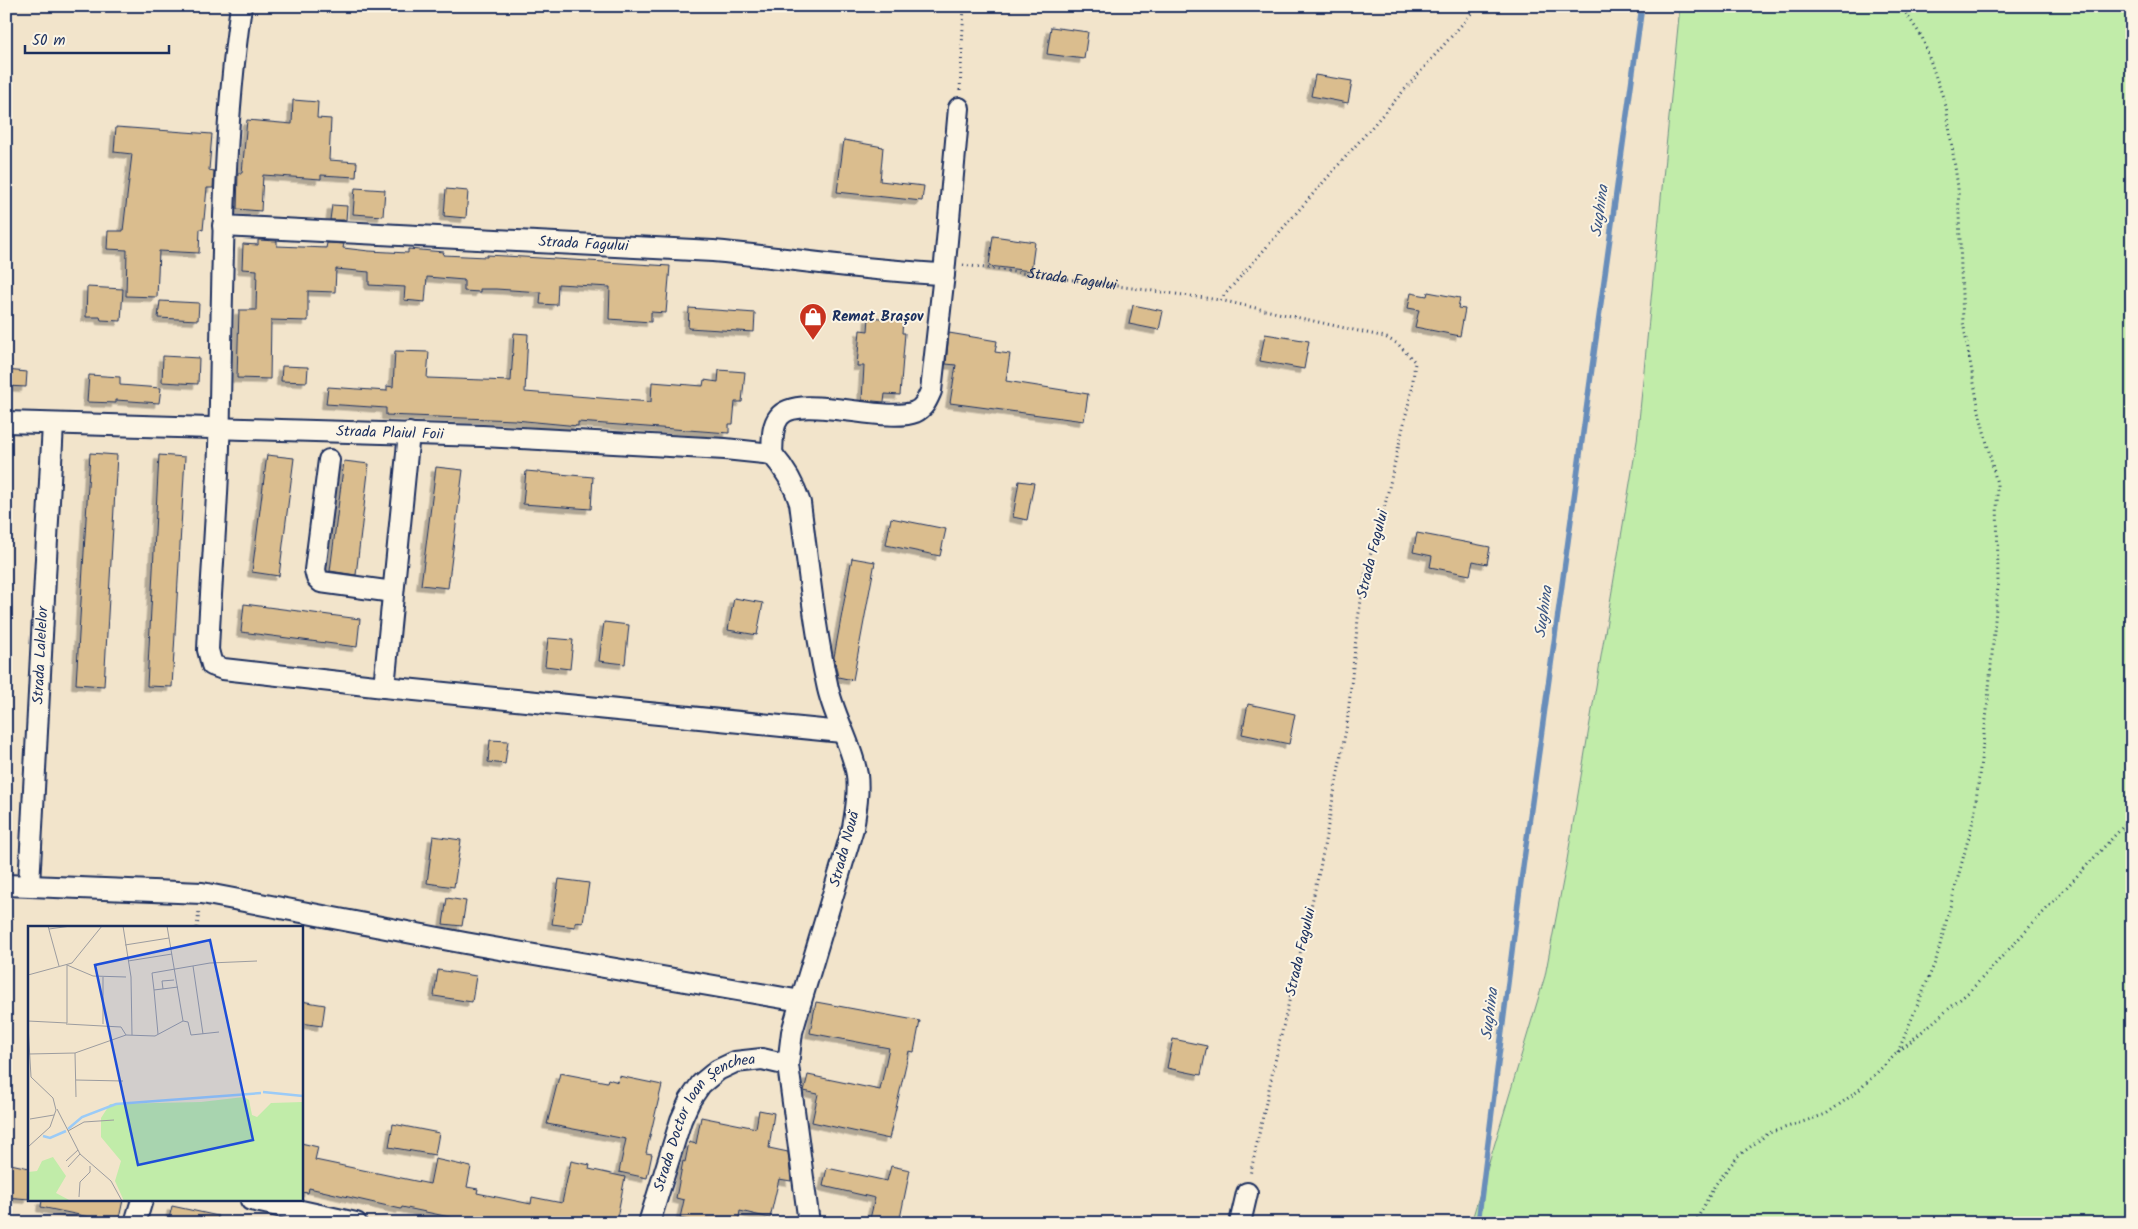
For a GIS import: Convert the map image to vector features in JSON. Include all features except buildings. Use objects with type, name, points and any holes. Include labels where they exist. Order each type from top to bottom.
[{"type":"street","points":[[241,6],[227,130],[219,429],[208,650],[212,665],[223,670],[842,732]]},
{"type":"street","points":[[772,454],[774,424],[780,415],[789,408],[900,414],[914,412],[925,405],[930,392],[945,269],[959,108]]},
{"type":"street","name":"Strada Fagului","points":[[223,226],[713,251],[769,256],[854,268],[945,269]]},
{"type":"street","name":"Strada Plaiul Foii","points":[[6,422],[409,434],[725,448],[772,454]]},
{"type":"street","name":"Strada Lalelelor","points":[[30,885],[53,424]]},
{"type":"street","points":[[384,687],[409,434]]},
{"type":"street","name":"Strada Nouă","points":[[772,454],[792,480],[800,503],[827,685],[835,716],[849,748],[857,775],[857,802],[853,828],[792,1032],[788,1065],[809,1223]]},
{"type":"street","points":[[329,460],[315,570],[317,578],[321,582],[393,592]]},
{"type":"street","points":[[6,885],[202,894],[801,1001]]},
{"type":"street","name":"Strada Doctor Ioan Șenchea","points":[[649,1223],[681,1120],[690,1100],[701,1084],[718,1070],[735,1062],[762,1059],[788,1065]]},
{"type":"street","points":[[1240,1223],[1247,1193]]},
{"type":"street","points":[[135,1223],[141,1202]]},
{"type":"street","points":[[260,1202],[356,1223]]},
{"type":"path","points":[[959,108],[964,6]]},
{"type":"path","points":[[1220,300],[1478,6]]},
{"type":"path","points":[[1898,1052],[1936,960],[1974,817],[1987,711],[1998,586],[1997,484],[1979,411],[1963,322],[1958,187],[1946,106],[1922,37],[1901,6]]},
{"type":"path","name":"Strada Fagului","points":[[945,269],[1220,300],[1385,337],[1398,344],[1415,362],[1412,389],[1386,500],[1366,570],[1358,619],[1347,724],[1320,868],[1247,1193]]},
{"type":"path","points":[[1695,1223],[1715,1185],[1738,1156],[1769,1133],[1826,1114],[1858,1090],[1898,1052],[1971,990],[2132,817]]},
{"type":"green space","points":[[1680,6],[2132,6],[2132,1223],[1471,1223],[1545,976],[1567,860],[1637,441]]},
{"type":"waterway","name":"Sughina","points":[[1478,1223],[1518,903],[1642,6]]},
{"type":"place","name":"Remat Brașov","points":[[813,341]]}]
